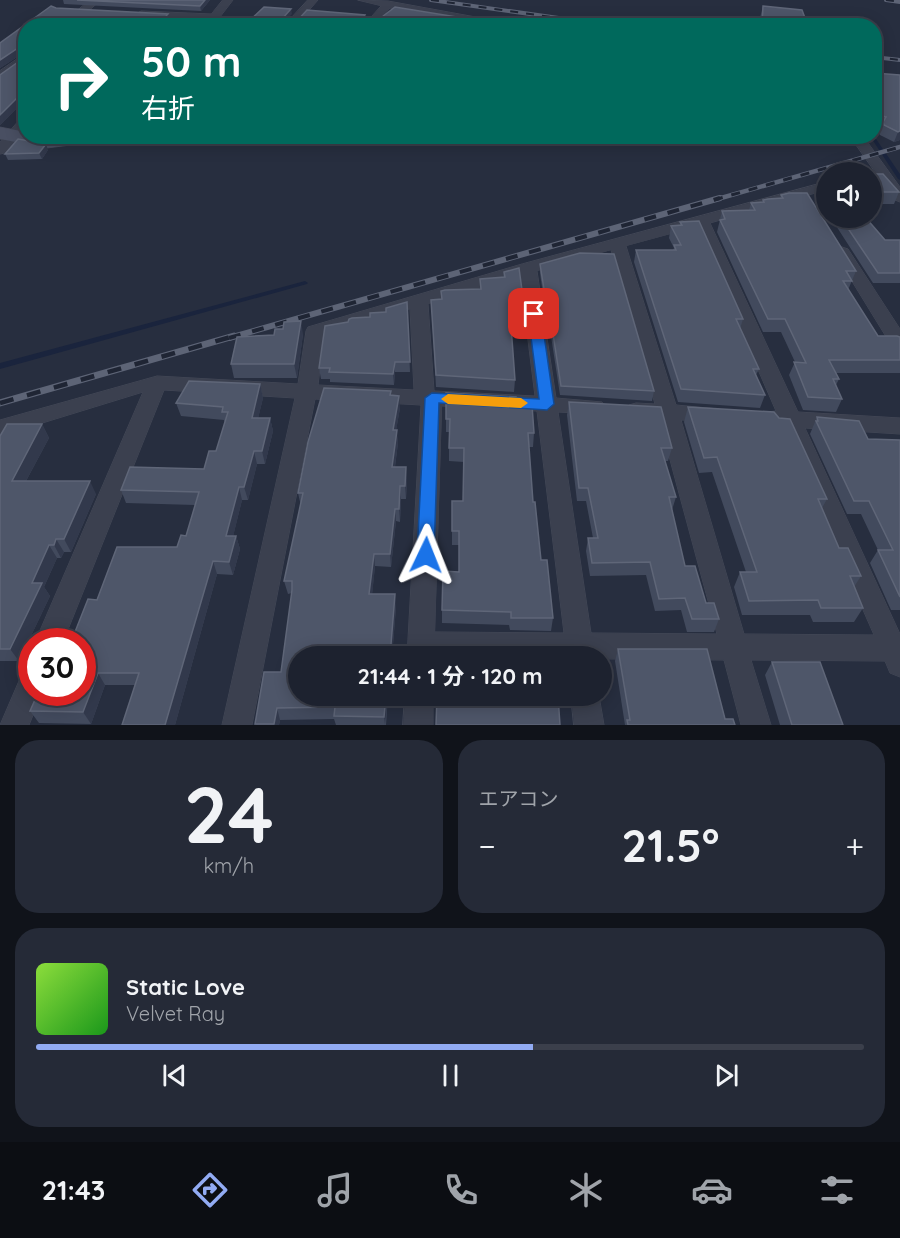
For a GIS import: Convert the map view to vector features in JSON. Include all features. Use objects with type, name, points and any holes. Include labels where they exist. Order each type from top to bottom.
[{"type":"street","points":[[156,0],[137,15],[174,18]]},
{"type":"street","points":[[213,18],[228,0]]},
{"type":"street","points":[[297,18],[313,0]]},
{"type":"street","points":[[363,0],[468,18]]},
{"type":"street","points":[[378,18],[388,4]]},
{"type":"street","points":[[74,18],[83,10],[95,5]]},
{"type":"street","points":[[66,9],[83,10]]},
{"type":"street","points":[[0,77],[18,62]]},
{"type":"street","points":[[0,150],[7,135]]},
{"type":"street","points":[[861,144],[886,181],[900,197]]},
{"type":"street","points":[[237,725],[307,390],[315,332],[528,268],[816,188]]},
{"type":"street","points":[[804,191],[816,210]]},
{"type":"street","points":[[612,651],[734,648],[897,656],[701,220]]},
{"type":"street","points":[[834,239],[900,344]]},
{"type":"street","points":[[617,244],[668,412],[756,725]]},
{"type":"street","points":[[528,268],[579,646]]},
{"type":"street","points":[[419,301],[428,397],[422,646]]},
{"type":"street","points":[[0,428],[140,386],[157,383],[900,426]]},
{"type":"street","points":[[55,628],[157,383]]},
{"type":"street","points":[[14,725],[22,706]]},
{"type":"street","points":[[418,725],[419,706]]},
{"type":"street","points":[[586,706],[589,725]]},
{"type":"building","points":[[77,0],[205,0],[200,6]]},
{"type":"building","points":[[51,6],[168,14],[164,18],[34,18]]},
{"type":"building","points":[[763,6],[802,10],[805,18],[762,18]]},
{"type":"building","points":[[264,7],[291,9],[283,18],[252,18]]},
{"type":"building","points":[[395,7],[463,18],[381,18]]},
{"type":"building","points":[[307,10],[365,15],[363,18],[300,18]]},
{"type":"building","points":[[18,30],[18,48],[0,60],[0,43]]},
{"type":"building","points":[[18,62],[18,97],[0,115],[0,75]]},
{"type":"building","points":[[882,74],[900,75],[900,131],[884,125],[886,117],[882,116]]},
{"type":"building","points":[[18,139],[18,144],[46,144],[39,153],[5,154]]},
{"type":"building","points":[[882,174],[883,174],[899,192],[882,192]]},
{"type":"building","points":[[807,193],[816,207],[816,228],[829,228],[856,271],[846,271],[852,281],[843,281],[878,336],[900,337],[900,360],[829,360],[839,379],[833,379],[842,399],[808,397],[794,362],[806,363],[785,319],[768,319],[720,220],[725,219],[722,211],[755,210],[751,203],[783,198],[781,195]]},
{"type":"building","points":[[699,221],[743,319],[736,319],[759,369],[753,369],[765,395],[681,389],[636,250],[676,250],[674,245],[681,245],[671,226],[682,225],[680,222]]},
{"type":"building","points":[[848,228],[875,228],[885,240],[900,240],[900,273],[878,273]]},
{"type":"building","points":[[580,253],[614,254],[654,391],[561,386],[540,264]]},
{"type":"building","points":[[519,268],[525,312],[510,312],[515,380],[436,375],[431,300],[442,299],[441,291],[445,290],[481,289],[480,279],[505,277],[504,272]]},
{"type":"building","points":[[407,302],[410,362],[395,362],[393,374],[329,372],[330,368],[319,368],[325,326],[348,322],[352,318],[370,317],[370,313],[386,312],[386,308]]},
{"type":"building","points":[[301,321],[294,364],[231,364],[237,337],[274,335],[275,329],[283,329],[284,322]]},
{"type":"building","points":[[189,381],[260,384],[252,418],[270,418],[262,451],[254,451],[244,487],[239,487],[226,536],[236,536],[229,562],[213,561],[165,725],[122,725],[139,673],[98,673],[96,678],[96,628],[77,628],[88,599],[97,600],[117,547],[177,547],[181,535],[186,536],[199,492],[121,490],[130,467],[204,469],[209,451],[216,451],[228,412],[222,412],[223,407],[176,403]]},
{"type":"building","points":[[324,388],[391,391],[390,395],[399,396],[393,430],[397,430],[392,467],[406,467],[405,486],[400,486],[399,509],[395,509],[390,554],[374,554],[369,594],[395,594],[391,646],[288,646],[288,706],[385,706],[384,717],[334,716],[335,707],[277,708],[274,724],[255,724],[264,672],[281,672],[292,590],[292,581],[284,581],[303,493],[298,493],[308,442]]},
{"type":"building","points":[[446,393],[516,397],[516,405],[532,405],[534,433],[528,433],[533,502],[535,502],[541,560],[547,560],[553,618],[511,618],[511,612],[442,610],[443,571],[459,572],[459,531],[452,531],[452,501],[463,501],[464,448],[449,448],[450,419],[446,419]]},
{"type":"building","points":[[569,402],[661,407],[672,448],[661,448],[676,497],[669,497],[685,566],[695,566],[706,603],[714,603],[719,619],[692,619],[685,598],[659,599],[650,562],[592,563],[588,538],[598,538],[588,488],[579,488]]},
{"type":"building","points":[[688,407],[774,412],[779,418],[790,419],[827,499],[818,499],[839,548],[848,548],[861,576],[850,576],[863,608],[821,608],[818,600],[749,601],[740,572],[757,572],[717,457],[704,458]]},
{"type":"building","points":[[817,417],[859,421],[868,439],[900,440],[900,597],[878,550],[893,550],[869,501],[854,501],[816,421],[818,421]]},
{"type":"building","points":[[7,424],[42,424],[12,481],[90,481],[64,539],[56,539],[54,545],[49,545],[32,583],[42,583],[20,628],[18,628],[10,649],[0,649],[0,436]]},
{"type":"building","points":[[618,649],[707,649],[725,719],[733,719],[735,725],[628,725],[627,720],[630,720]]},
{"type":"building","points":[[772,662],[820,662],[843,725],[792,725]]},
{"type":"building","points":[[32,706],[85,706],[83,712],[30,711]]},
{"type":"building","points":[[437,706],[559,706],[560,725],[436,725]]},
{"type":"waterway","points":[[877,144],[900,178]]},
{"type":"waterway","points":[[0,366],[305,283]]},
{"type":"railway","points":[[431,0],[558,18]]},
{"type":"railway","points":[[886,0],[900,2]]},
{"type":"railway","points":[[882,58],[900,60]]},
{"type":"railway","points":[[714,200],[900,147]]},
{"type":"railway","points":[[229,338],[720,198]]},
{"type":"railway","points":[[0,403],[234,336]]},
{"type":"slow traffic","points":[[448,399],[521,403]]},
{"type":"route","points":[[426,555],[432,398],[547,404],[534,314]]}]
